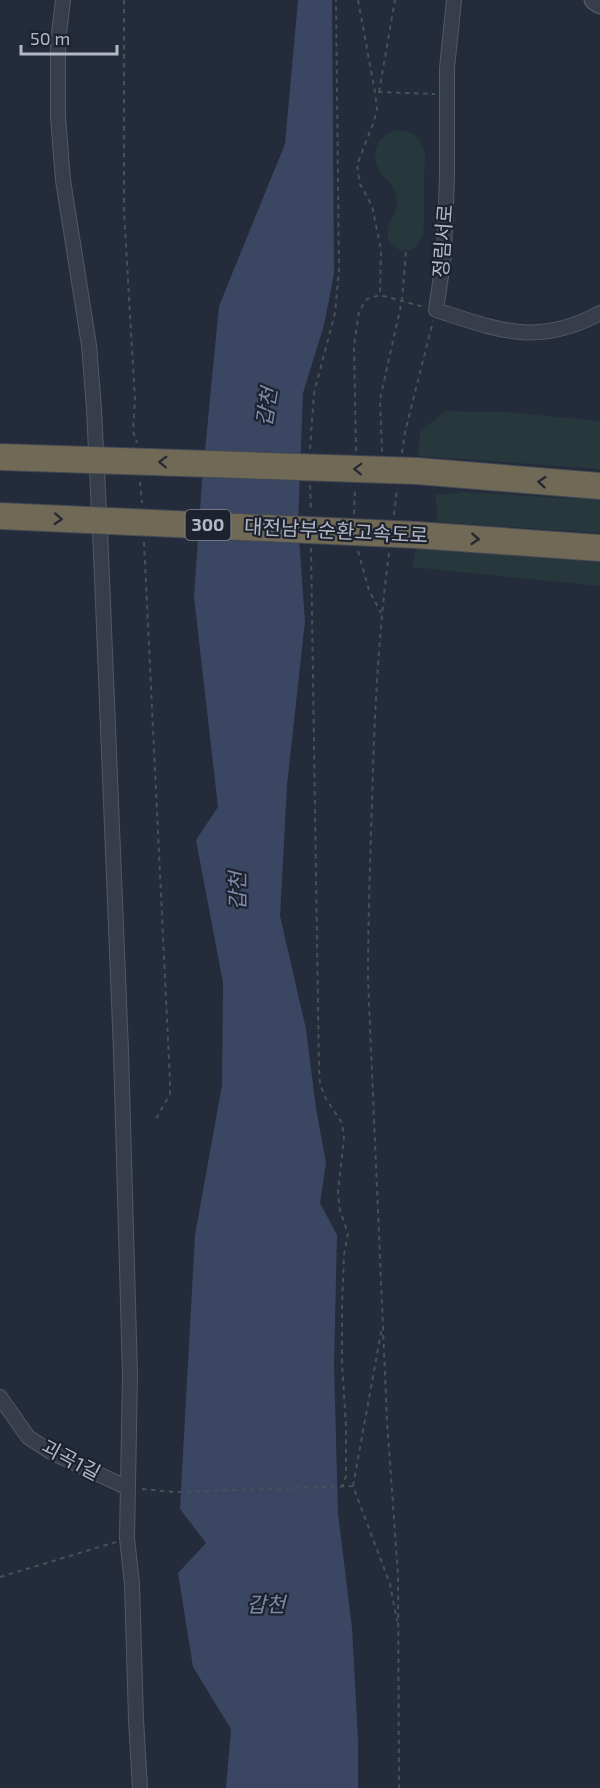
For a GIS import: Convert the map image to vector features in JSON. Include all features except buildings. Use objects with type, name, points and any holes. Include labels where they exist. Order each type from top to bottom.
[{"type":"highway","points":[[0,457],[409,463],[600,486]]},
{"type":"highway","name":"대전남부순환고속도로","points":[[0,516],[417,535],[600,548]]},
{"type":"street","points":[[63,0],[58,42],[58,117],[63,180],[88,345],[94,409],[100,542],[130,1375],[126,1487],[127,1538],[132,1584],[140,1788]]},
{"type":"street","name":"정림서로","points":[[436,310],[444,255],[447,68],[454,0]]},
{"type":"street","points":[[594,0],[600,4]]},
{"type":"street","points":[[436,310],[518,333],[556,331],[572,327],[600,314]]},
{"type":"street","name":"괴곡1길","points":[[0,1397],[28,1437],[51,1452],[126,1487]]},
{"type":"path","points":[[124,0],[124,212],[135,400],[133,431],[139,451]]},
{"type":"path","points":[[358,0],[377,92]]},
{"type":"path","points":[[380,294],[381,249],[372,206],[360,184],[357,165],[373,124],[395,0]]},
{"type":"path","points":[[377,92],[447,95]]},
{"type":"path","points":[[383,458],[380,399],[402,301],[406,251]]},
{"type":"path","points":[[357,456],[354,346],[359,311],[368,299],[380,294],[436,310],[405,432],[409,463]]},
{"type":"path","points":[[140,473],[142,506]]},
{"type":"path","points":[[393,521],[397,488]]},
{"type":"path","points":[[354,523],[355,490]]},
{"type":"path","points":[[144,540],[170,1082],[170,1094],[156,1119]]},
{"type":"path","points":[[390,543],[381,613],[373,763],[368,935],[387,1420],[398,1575],[399,1788]]},
{"type":"path","points":[[356,546],[369,590],[381,613]]},
{"type":"path","points":[[325,1097],[342,1124],[344,1138],[338,1192],[340,1210],[348,1234],[344,1255],[342,1307],[342,1363],[346,1427],[346,1476],[342,1487]]},
{"type":"path","points":[[383,1320],[353,1486],[390,1584],[398,1627]]},
{"type":"path","points":[[154,1491],[353,1486]]},
{"type":"path","points":[[0,1577],[127,1538]]},
{"type":"shaded area","points":[[398,130],[416,136],[425,154],[423,234],[417,245],[405,251],[395,247],[388,238],[387,233],[396,210],[397,199],[392,186],[378,168],[375,155],[382,139]]},
{"type":"shaded area","points":[[445,411],[505,412],[600,421],[600,469],[418,456],[420,432]]},
{"type":"shaded area","points":[[463,492],[600,500],[600,533],[438,522],[435,495]]},
{"type":"shaded area","points":[[416,546],[600,560],[600,586],[412,567]]},
{"type":"water","name":"갑천","points":[[298,0],[332,0],[334,274],[324,325],[303,393],[298,525],[305,621],[287,785],[280,916],[306,1029],[326,1163],[320,1203],[337,1235],[334,1365],[338,1513],[352,1628],[358,1739],[358,1788],[226,1788],[231,1729],[193,1667],[178,1573],[206,1543],[180,1509],[195,1235],[222,1085],[223,983],[196,840],[218,807],[194,597],[202,481],[219,306],[285,144]]}]
